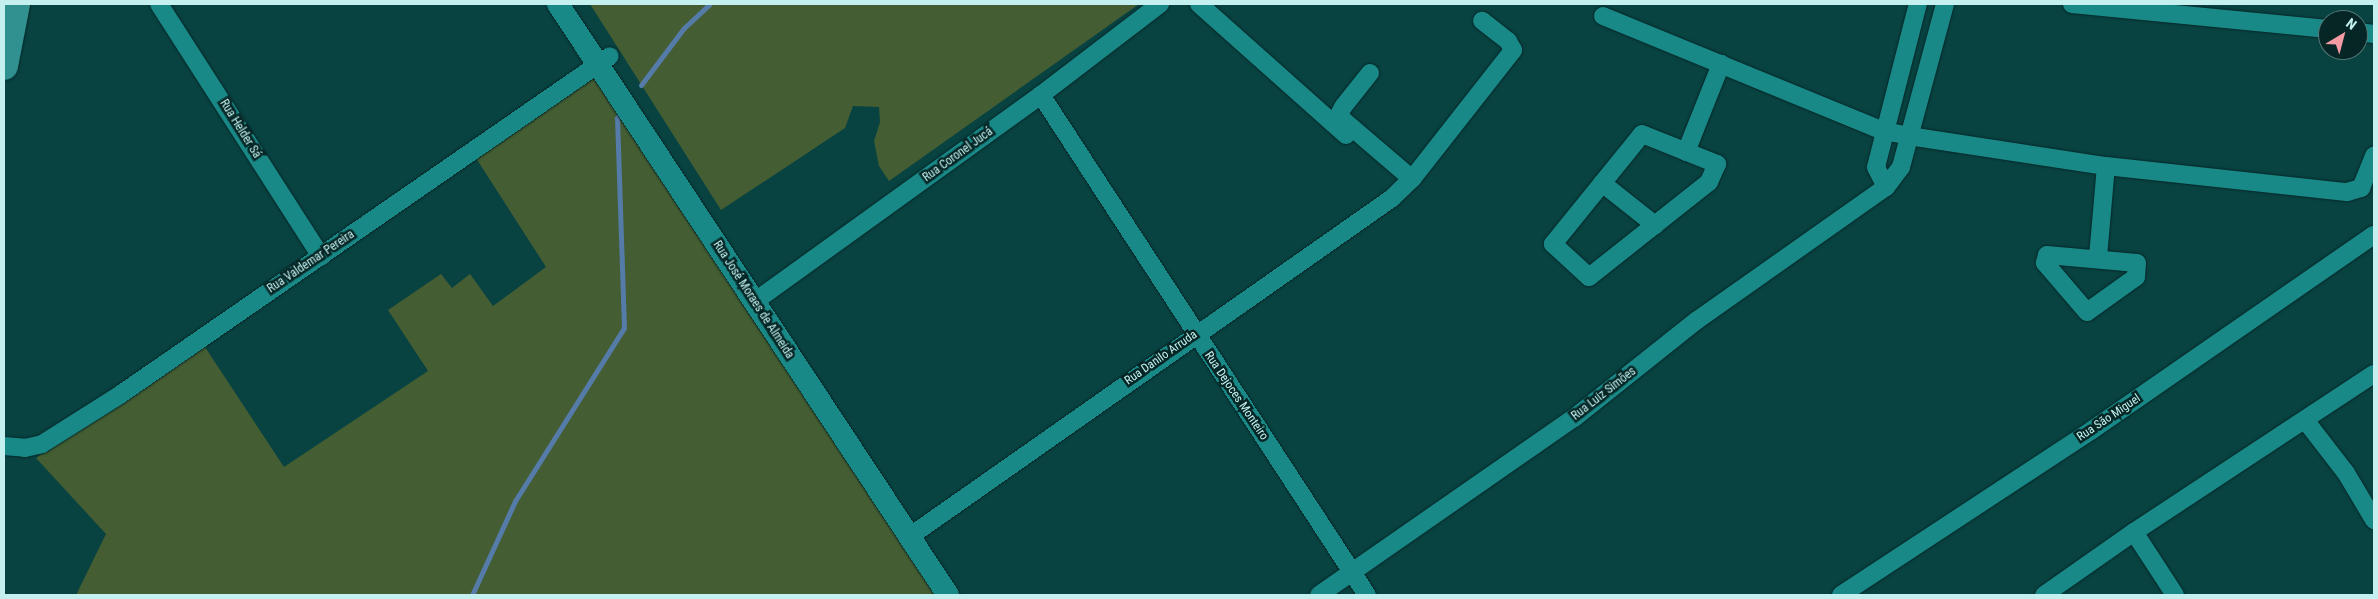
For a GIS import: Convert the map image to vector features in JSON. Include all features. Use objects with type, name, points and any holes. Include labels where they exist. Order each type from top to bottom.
[{"type":"highway","points":[[4,66],[16,4]]},
{"type":"street","name":"Rua Helder Sá","points":[[159,4],[321,256]]},
{"type":"street","name":"Rua José Moraes de Almeida","points":[[558,4],[604,60],[916,533],[966,595]]},
{"type":"street","name":"Rua José Moraes de Almeida","points":[[576,4],[604,60]]},
{"type":"street","name":"Rua Coronel Jucá","points":[[760,298],[1041,95],[1160,4]]},
{"type":"street","points":[[1199,4],[1408,183]]},
{"type":"street","points":[[1886,187],[1876,168],[1918,4]]},
{"type":"street","name":"Rua Luiz Simões","points":[[1319,595],[1574,418],[1696,321],[1886,187],[1900,168],[1945,4]]},
{"type":"street","points":[[2072,4],[2318,28]]},
{"type":"street","points":[[1603,16],[1884,131],[1909,136],[2106,166],[2347,192],[2362,188],[2374,156]]},
{"type":"street","name":"Rua Danilo Arruda","points":[[916,533],[1408,183],[1513,50],[1508,41],[1482,20]]},
{"type":"street","name":"Rua Valdemar Pereira","points":[[4,446],[25,448],[42,444],[121,394],[604,60]]},
{"type":"street","points":[[1686,152],[1721,64]]},
{"type":"street","points":[[1370,73],[1343,107],[1340,113],[1342,119],[1408,183]]},
{"type":"street","name":"Rua Dejoces Monteiro","points":[[1041,95],[1194,334],[1367,595]]},
{"type":"street","points":[[1642,134],[1686,152],[1717,164],[1709,182],[1588,277],[1553,244],[1642,134]]},
{"type":"street","points":[[2098,258],[2106,166]]},
{"type":"street","points":[[1602,183],[1655,225]]},
{"type":"street","name":"Rua São Miguel","points":[[1841,595],[2092,430],[2374,235]]},
{"type":"street","points":[[2047,255],[2098,258],[2137,263],[2136,277],[2088,312],[2046,263],[2047,255]]},
{"type":"street","points":[[2044,595],[2134,532],[2374,374]]},
{"type":"street","points":[[2306,420],[2346,473],[2374,520]]},
{"type":"street","points":[[2134,532],[2175,595]]},
{"type":"street","name":"Rua José Moraes de Almeida","points":[[916,533],[948,595]]},
{"type":"green space","points":[[590,4],[1139,4],[889,181],[879,166],[874,141],[880,122],[879,107],[853,106],[845,128],[721,210]]},
{"type":"green space","points":[[596,68],[939,595],[76,595],[106,534],[36,458],[203,344],[284,467],[428,371],[388,310],[441,274],[452,288],[470,274],[493,306],[546,267],[474,155]]},
{"type":"waterway","points":[[641,85],[684,28],[710,4]]},
{"type":"waterway","points":[[472,595],[515,501],[624,328],[617,118],[620,113]]}]
